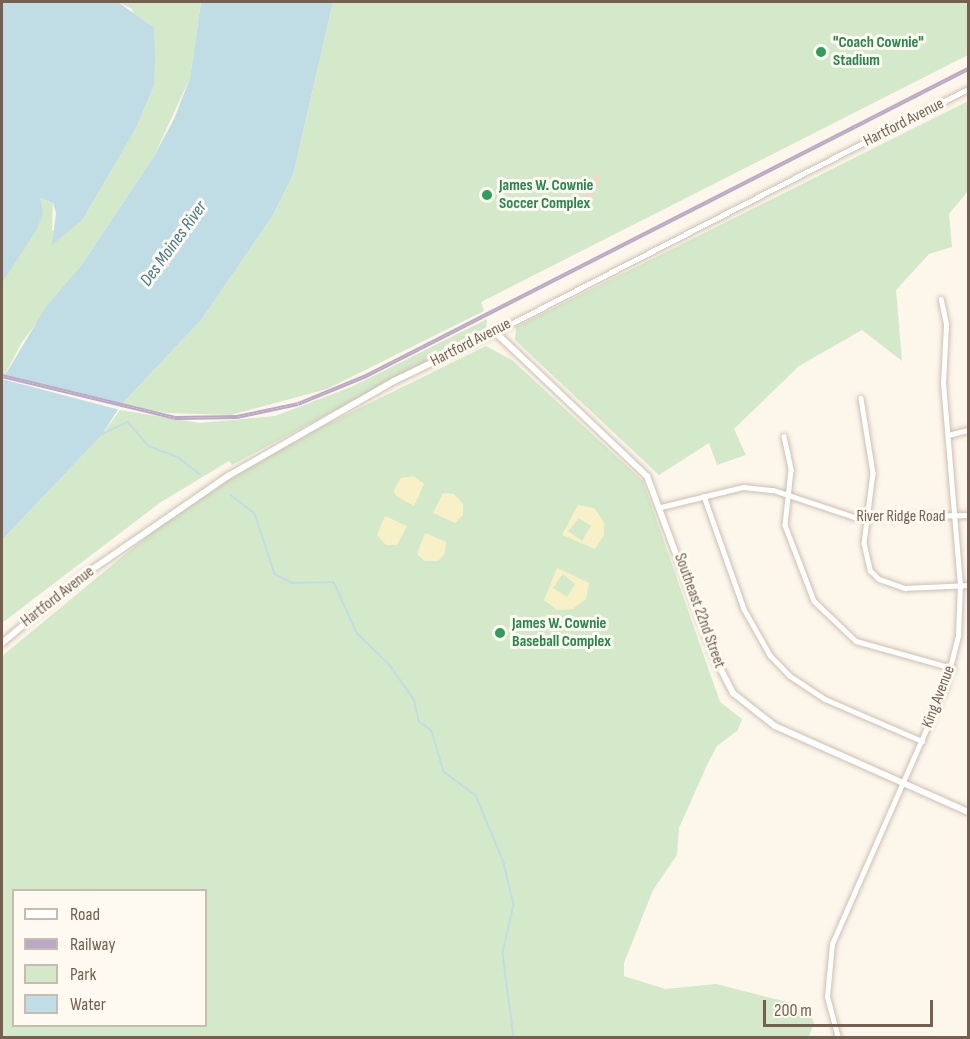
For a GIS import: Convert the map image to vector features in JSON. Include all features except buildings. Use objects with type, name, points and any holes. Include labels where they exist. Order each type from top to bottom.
[{"type":"street","name":"Hartford Avenue","points":[[2,643],[126,545],[234,472],[394,381],[495,332],[969,89]]},
{"type":"street","name":"King Avenue","points":[[838,1038],[827,998],[830,951],[922,741],[951,668],[960,585],[943,384],[946,324],[941,300]]},
{"type":"street","name":"Southeast 22nd Street","points":[[495,332],[636,462],[661,507],[714,656],[733,693],[775,726],[969,812]]},
{"type":"street","points":[[861,398],[873,473],[866,519],[865,557],[879,579],[905,588],[969,585]]},
{"type":"street","points":[[948,435],[969,430]]},
{"type":"street","points":[[784,436],[791,470],[784,514],[791,544],[814,601],[826,617],[869,646],[951,668]]},
{"type":"street","name":"River Ridge Road","points":[[661,507],[743,487],[787,494],[839,514],[866,519],[969,515]]},
{"type":"street","points":[[704,496],[744,609],[770,655],[790,676],[825,699],[922,741]]},
{"type":"green space","points":[[118,2],[201,2],[190,78],[154,156],[80,267],[22,342],[2,380],[2,283],[25,243],[39,198],[53,203],[52,231],[83,219],[135,130],[154,86],[132,9]]},
{"type":"green space","name":"James W. Cownie Soccer Complex","points":[[333,2],[968,2],[968,55],[481,302],[484,311],[327,389],[231,415],[168,413],[121,405],[202,319],[273,215],[293,175]]},
{"type":"green space","points":[[968,101],[968,191],[949,214],[952,247],[929,254],[896,290],[902,361],[862,330],[799,366],[734,429],[746,455],[717,465],[709,443],[659,475],[515,340],[516,327]]},
{"type":"green space","points":[[487,319],[486,329],[479,334],[232,465],[229,461],[161,502],[2,623],[2,540],[101,436],[120,410],[200,423],[275,416],[351,387]]},
{"type":"green space","points":[[486,346],[512,360],[643,481],[720,702],[742,719],[738,730],[717,746],[708,763],[679,828],[677,855],[653,890],[624,963],[624,976],[665,989],[716,984],[807,1007],[814,1023],[809,1037],[2,1038],[2,656],[157,528],[225,482],[309,433]]},
{"type":"sand","points":[[414,476],[424,484],[414,506],[395,495],[394,490],[401,478]]},
{"type":"sand","points":[[443,493],[454,494],[463,504],[463,515],[455,523],[433,513]]},
{"type":"sand","points":[[578,505],[594,508],[604,522],[604,535],[595,549],[562,535]],"holes":[[[579,518],[591,526],[582,541],[568,531]]]},
{"type":"sand","points":[[385,516],[407,526],[397,545],[386,545],[377,535]]},
{"type":"sand","points":[[425,533],[446,542],[445,553],[438,561],[425,561],[417,554]]},
{"type":"sand","points":[[557,568],[589,583],[586,599],[573,609],[557,610],[544,600]],"holes":[[[563,574],[575,584],[567,597],[553,588]]]},
{"type":"water","points":[[2,2],[118,2],[154,28],[155,58],[154,86],[135,130],[83,219],[52,245],[56,213],[53,203],[40,198],[43,214],[36,231],[2,283]]},
{"type":"water","name":"Des Moines River","points":[[201,2],[333,2],[293,175],[273,215],[202,319],[121,405],[101,436],[2,540],[2,380],[46,307],[80,267],[154,156],[174,119],[190,78]]},
{"type":"pier","points":[[2,374],[121,405],[120,410],[2,379]]},
{"type":"waterway","points":[[100,435],[128,422],[149,446],[178,457],[200,474]]},
{"type":"waterway","points":[[231,495],[255,514],[275,574],[293,583],[334,582],[357,633],[389,664],[414,699],[419,721],[432,731],[444,772],[476,795],[504,863],[514,905],[503,953],[514,1038]]},
{"type":"railway","points":[[2,376],[175,418],[237,417],[298,404],[366,376],[968,69]]},
{"type":"place","name":"\"Coach Cownie\" Stadium","points":[[821,52]]},
{"type":"place","name":"James W. Cownie Soccer Complex","points":[[487,195]]},
{"type":"place","name":"James W. Cownie Baseball Complex","points":[[500,633]]}]
